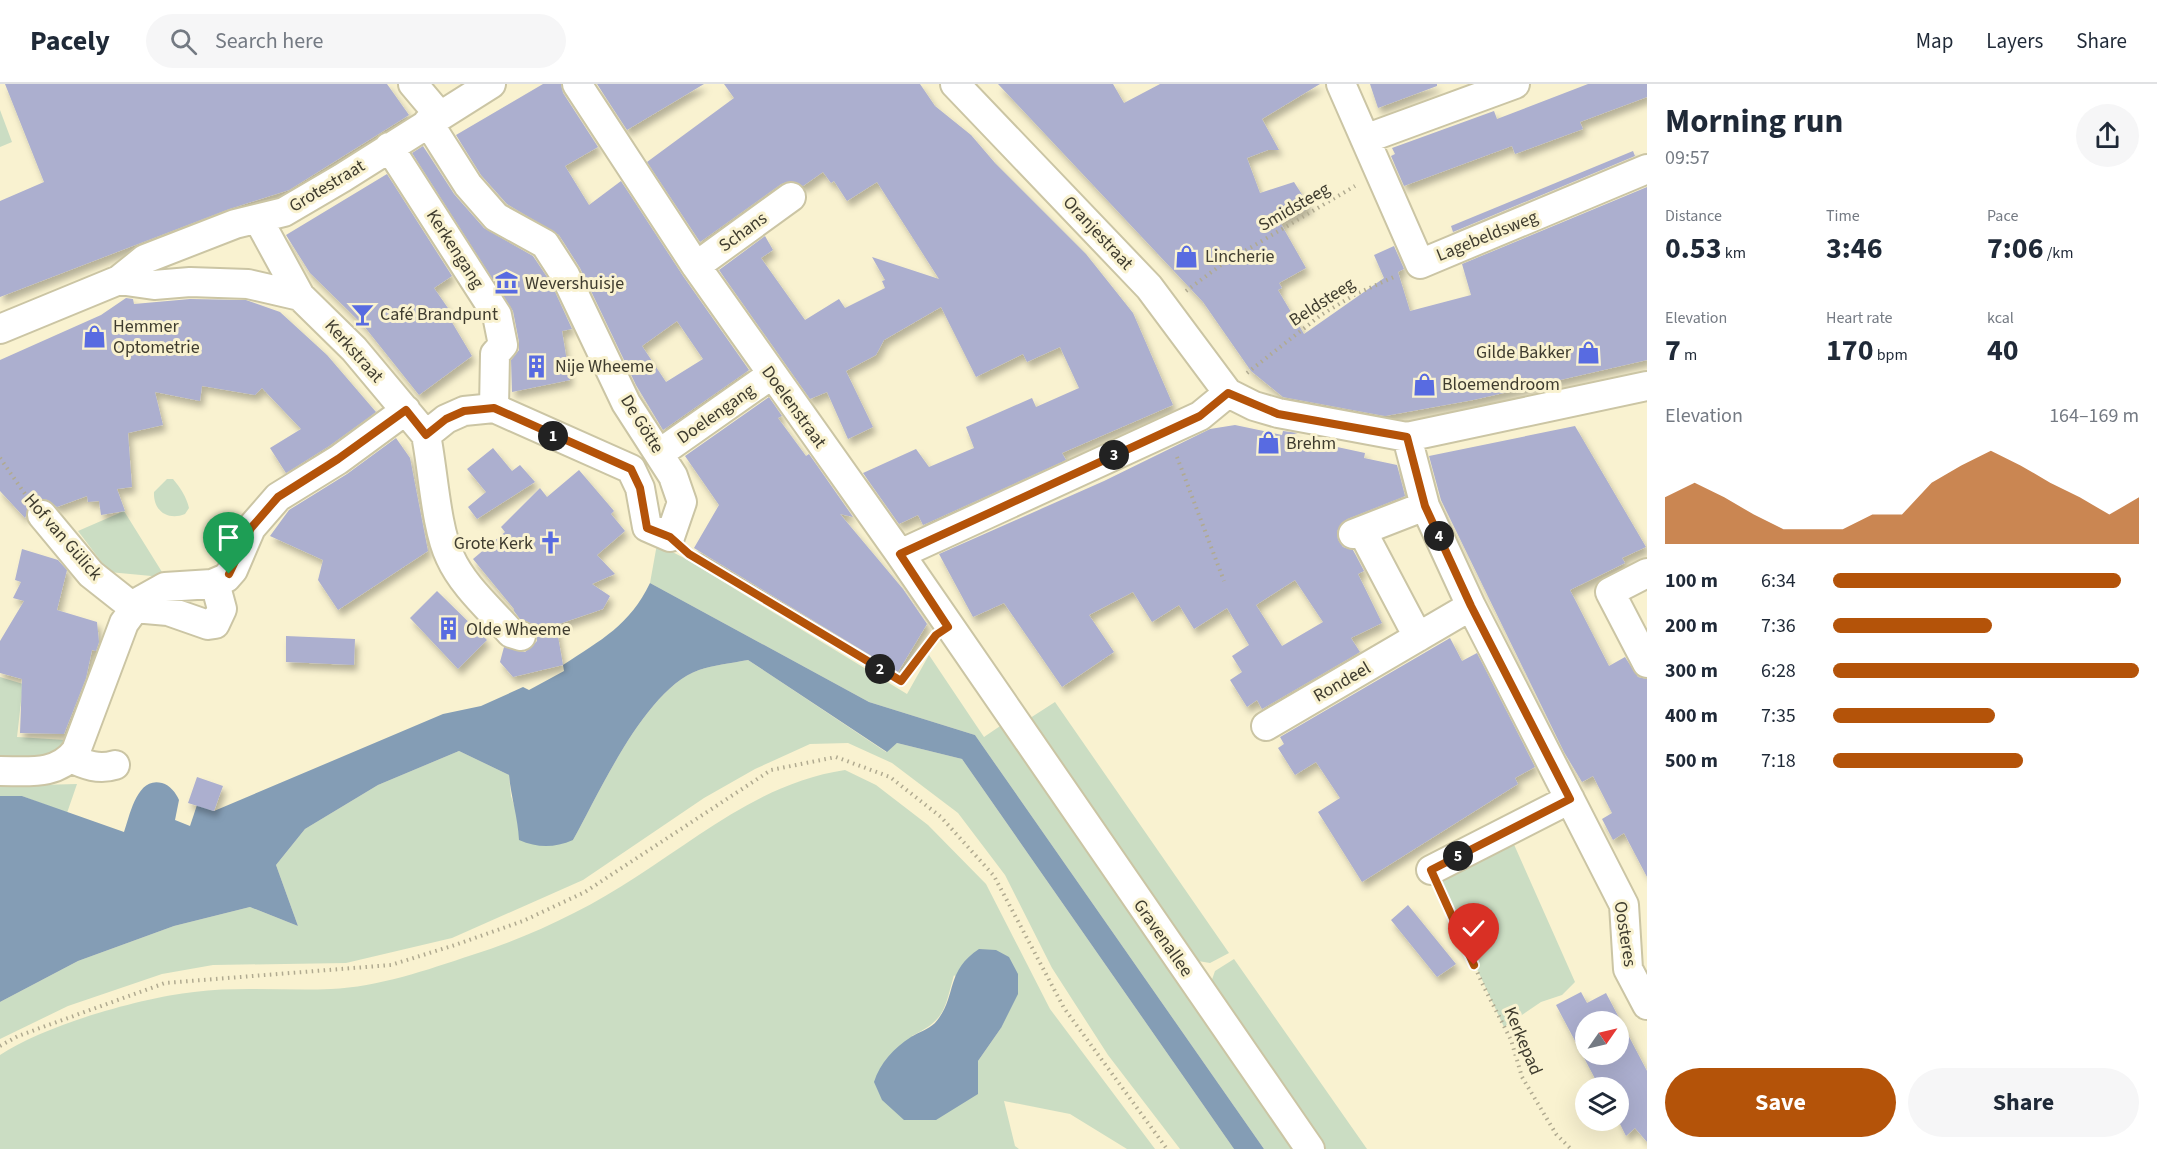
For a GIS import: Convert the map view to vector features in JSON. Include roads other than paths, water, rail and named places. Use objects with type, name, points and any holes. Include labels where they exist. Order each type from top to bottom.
[{"type":"street","name":"De Götte","points":[[413,84],[468,185],[496,217],[545,244],[589,323],[626,403],[674,476],[682,502],[670,537],[647,528],[640,488],[631,469],[494,408]]},
{"type":"street","name":"Grotestraat","points":[[0,329],[120,280],[145,260],[235,224],[258,219],[301,203],[491,84]]},
{"type":"street","name":"Doelenstraat","points":[[577,84],[696,266],[771,375],[900,554],[1017,725]]},
{"type":"street","name":"Oranjestraat","points":[[955,84],[1071,204],[1237,384]]},
{"type":"street","name":"Lagebeldsweg","points":[[1341,84],[1420,264],[1647,170]]},
{"type":"street","points":[[1365,139],[1515,84]]},
{"type":"street","name":"Kerkengang","points":[[389,147],[497,315],[503,345],[495,354],[494,408]]},
{"type":"street","name":"Schans","points":[[696,266],[791,197]]},
{"type":"street","name":"Kerkstraat","points":[[258,219],[300,296],[354,349],[426,435]]},
{"type":"street","points":[[120,280],[154,285],[217,282],[248,284],[300,296]]},
{"type":"street","name":"Doelengang","points":[[660,453],[771,375]]},
{"type":"street","points":[[900,554],[1200,416],[1237,384],[1278,414],[1407,437],[1647,386]]},
{"type":"street","points":[[494,408],[464,411],[446,419],[426,435],[443,537],[450,557],[461,576],[511,633],[521,636]]},
{"type":"street","points":[[0,771],[53,769],[71,758],[80,742],[124,623],[134,608],[147,596],[165,587],[214,583],[226,578],[233,570],[251,528],[278,497],[338,459],[406,410]]},
{"type":"street","points":[[1407,437],[1425,506],[1471,606]]},
{"type":"street","points":[[1418,637],[1358,533],[1425,506]]},
{"type":"street","name":"Hof van Gülick","points":[[42,515],[91,574],[134,608]]},
{"type":"street","points":[[1647,573],[1610,592],[1647,663]]},
{"type":"street","points":[[134,608],[168,611],[208,625],[215,624],[222,609],[214,583]]},
{"type":"street","name":"Rondeel","points":[[1266,726],[1471,606]]},
{"type":"street","name":"Oosteres","points":[[1471,606],[1624,905],[1628,969],[1647,1005]]},
{"type":"street","name":"Gravenallee","points":[[1017,725],[1310,1149]]},
{"type":"street","points":[[71,758],[86,765],[115,765]]},
{"type":"street","points":[[1431,870],[1570,799]]},
{"type":"water","points":[[650,583],[869,702],[975,735],[1264,1149],[1234,1149],[962,759],[897,743],[887,752],[748,660],[699,670],[679,681],[660,698],[643,719],[610,770],[573,840],[546,846],[519,840],[509,775],[459,751],[378,785],[305,829],[276,865],[298,926],[250,907],[174,926],[78,961],[0,1002],[0,796],[22,796],[124,832],[132,807],[141,791],[153,782],[162,783],[172,790],[179,800],[175,820],[190,826],[197,805],[214,811],[443,714],[481,706],[523,687],[529,690],[564,671],[563,665],[590,648],[624,621],[642,598]]},
{"type":"water","points":[[979,949],[996,950],[1009,957],[1018,974],[1018,994],[1001,1028],[978,1061],[978,1094],[936,1120],[904,1120],[882,1100],[874,1082],[877,1075],[888,1056],[899,1046],[935,1023],[947,1004],[961,967]]},
{"type":"place","name":"Lincherie","points":[[1187,256]]},
{"type":"place","name":"Wevershuisje","points":[[507,283]]},
{"type":"place","name":"Café Brandpunt","points":[[362,314]]},
{"type":"place","name":"Hemmer Optometrie","points":[[95,336]]},
{"type":"place","name":"Gilde Bakker","points":[[1589,352]]},
{"type":"place","name":"Nije Wheeme","points":[[537,366]]},
{"type":"place","name":"Bloemendroom","points":[[1424,384]]},
{"type":"place","name":"Brehm","points":[[1268,443]]},
{"type":"place","name":"Grote Kerk","points":[[551,543]]},
{"type":"place","name":"Olde Wheeme","points":[[448,629]]}]
